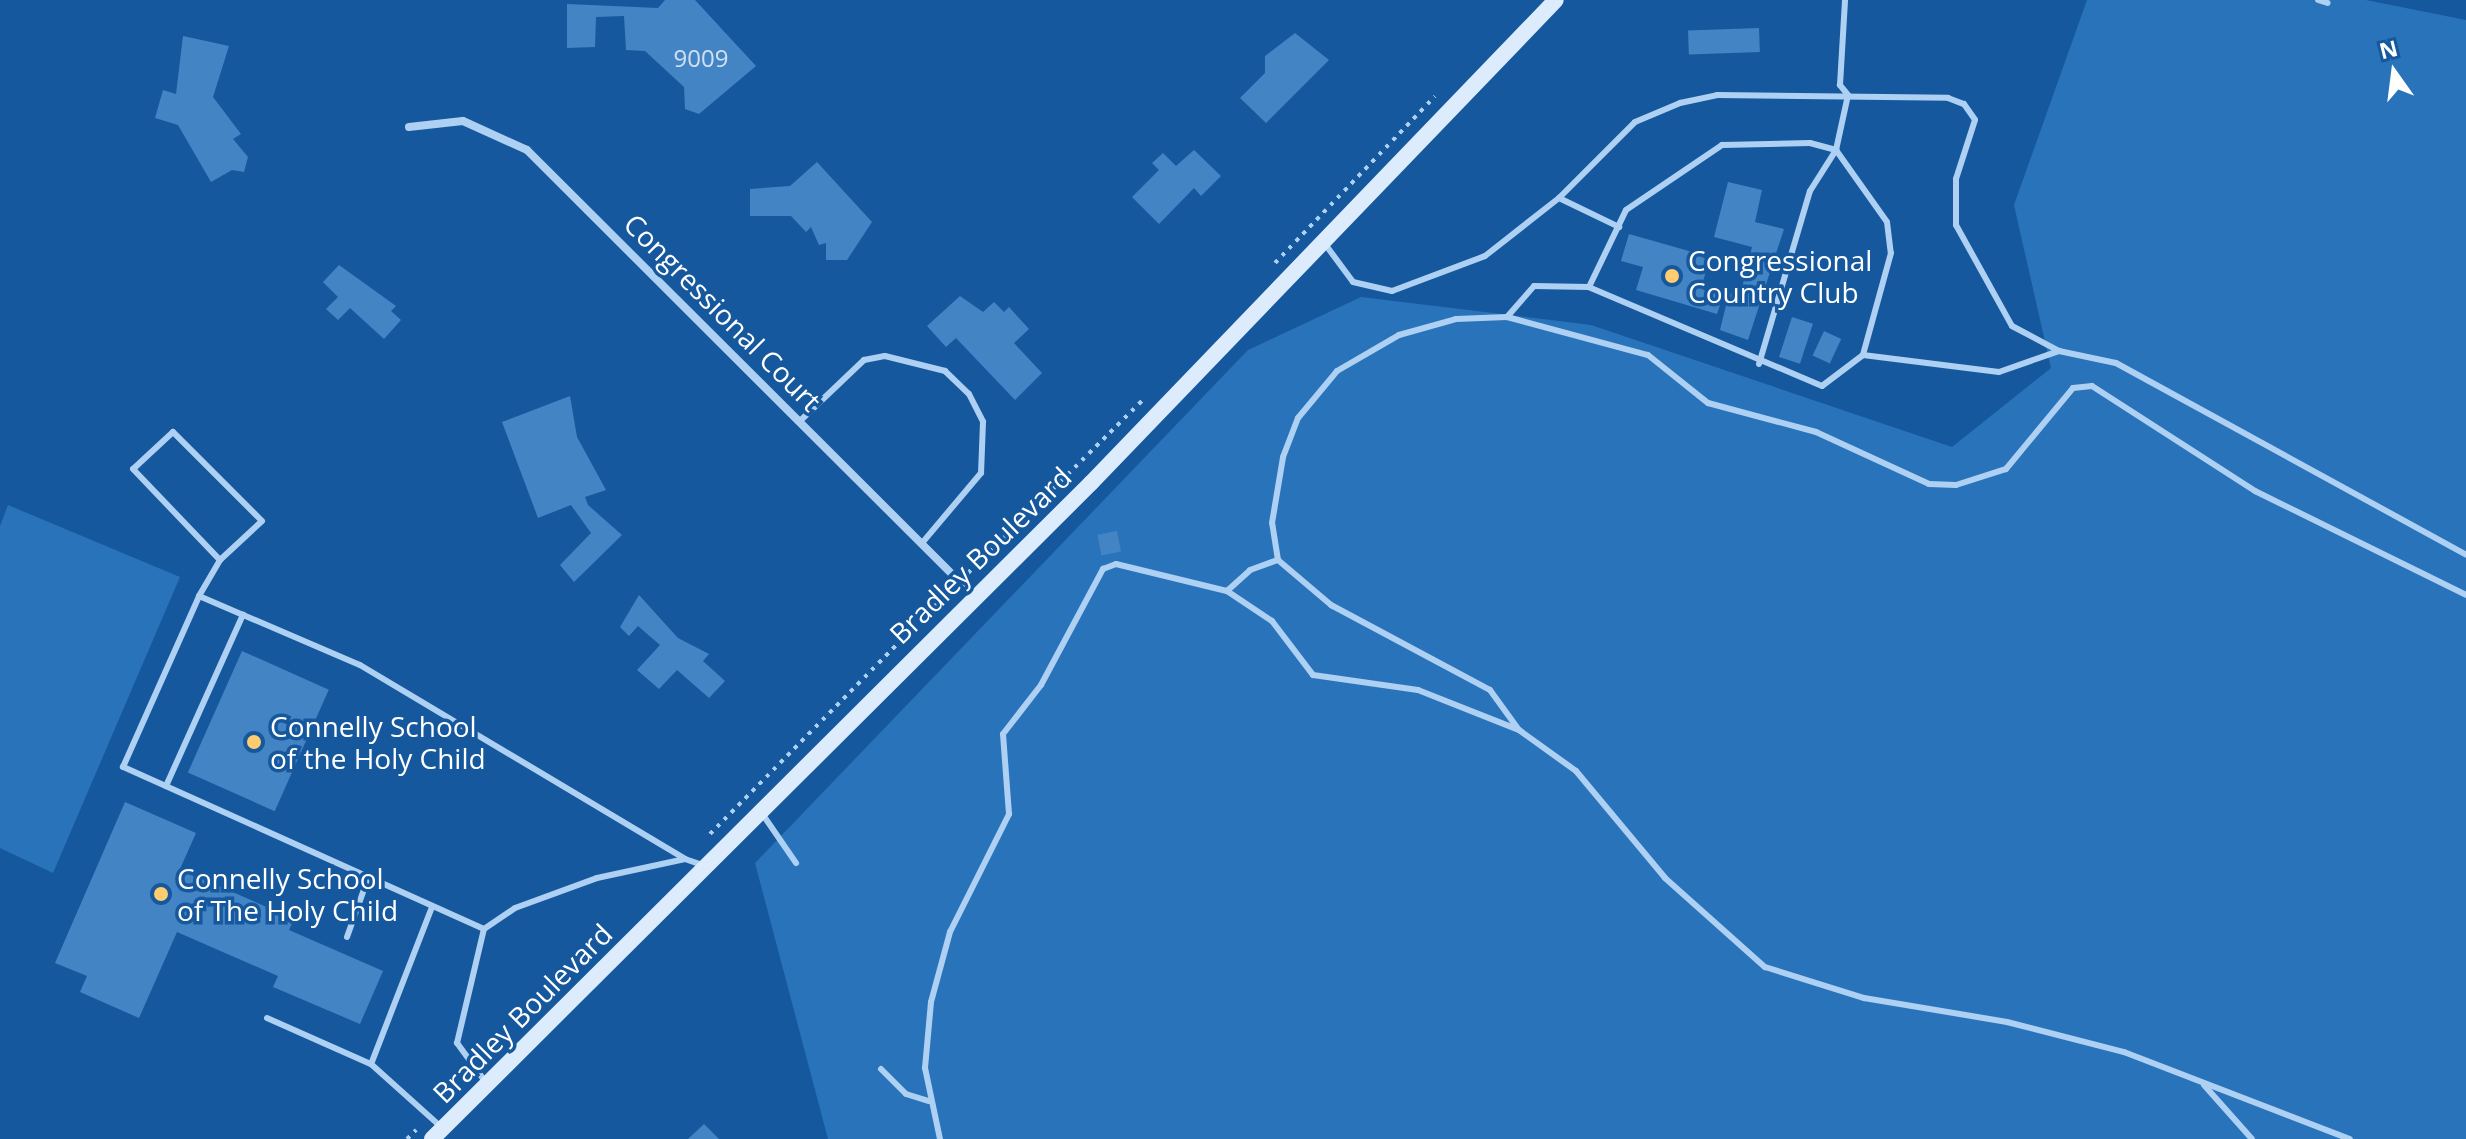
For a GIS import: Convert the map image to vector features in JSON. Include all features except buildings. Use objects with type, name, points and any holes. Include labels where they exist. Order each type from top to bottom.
[{"type":"main road","name":"Bradley Boulevard","points":[[438,1134],[1325,244],[1556,0]]},
{"type":"street","name":"Congressional Court","points":[[409,127],[463,121],[527,150],[974,596]]},
{"type":"lane","points":[[1845,0],[1840,85],[1848,95]]},
{"type":"lane","points":[[2318,0],[2328,3]]},
{"type":"lane","points":[[1325,244],[1353,282],[1392,291],[1485,256],[1559,198],[1635,122],[1680,103],[1717,95],[1848,95],[1964,104],[1975,120],[1956,179],[1956,225],[2012,326],[2059,351],[2116,363],[2466,555]]},
{"type":"lane","points":[[1759,364],[1810,191],[1836,150],[1848,95]]},
{"type":"lane","points":[[1507,317],[1534,286],[1589,287],[1759,364],[1822,386],[1863,355],[1891,253],[1887,222],[1836,150],[1810,143],[1722,145],[1626,210],[1589,287]]},
{"type":"lane","points":[[1559,198],[1619,227]]},
{"type":"lane","points":[[1519,730],[1490,690],[1331,605],[1278,560],[1276,485],[1298,418],[1324,383],[1399,335],[1456,319],[1507,317],[1648,355],[1708,403],[1816,432],[1929,484],[1956,485],[2006,469],[2073,388],[2092,386],[2255,491],[2466,595]]},
{"type":"lane","points":[[1863,355],[1999,372],[2059,351]]},
{"type":"lane","points":[[801,420],[864,360],[885,356],[945,371],[969,394],[983,422],[981,473],[922,543]]},
{"type":"lane","points":[[220,560],[133,469],[173,432],[262,521],[220,560],[199,596],[123,767],[484,929]]},
{"type":"lane","points":[[1227,591],[1250,570],[1278,560]]},
{"type":"lane","points":[[940,1139],[929,1101],[931,1002],[950,932],[1009,814],[1007,723],[1041,685],[1103,569],[1116,564],[1227,591],[1272,621],[1313,675],[1418,690],[1519,730],[1576,771],[1665,878],[1765,967],[1864,998],[2051,1032],[2162,1064],[2204,1085],[2350,1139]]},
{"type":"lane","points":[[199,596],[360,665],[685,859],[705,866]]},
{"type":"lane","points":[[166,786],[243,615]]},
{"type":"lane","points":[[759,809],[796,863]]},
{"type":"lane","points":[[487,1084],[457,1043],[484,929],[515,908],[597,878],[685,859]]},
{"type":"lane","points":[[347,937],[368,878]]},
{"type":"lane","points":[[371,1064],[432,907]]},
{"type":"lane","points":[[267,1018],[371,1064],[438,1134]]},
{"type":"lane","points":[[881,1069],[906,1094],[929,1101]]},
{"type":"lane","points":[[2204,1085],[2252,1139]]},
{"type":"shaded area","name":"Congressional Country Club","points":[[2087,0],[2366,0],[2466,20],[2466,1139],[828,1139],[755,863],[1248,350],[1361,297],[1591,325],[1952,447],[2051,368],[2014,205]]},
{"type":"shaded area","points":[[8,505],[180,577],[53,873],[0,848],[0,526]]},
{"type":"place","name":"Congressional Country Club","points":[[1672,276]]},
{"type":"place","name":"Connelly School of the Holy Child","points":[[254,742]]},
{"type":"place","name":"Connelly School of The Holy Child","points":[[161,894]]}]
